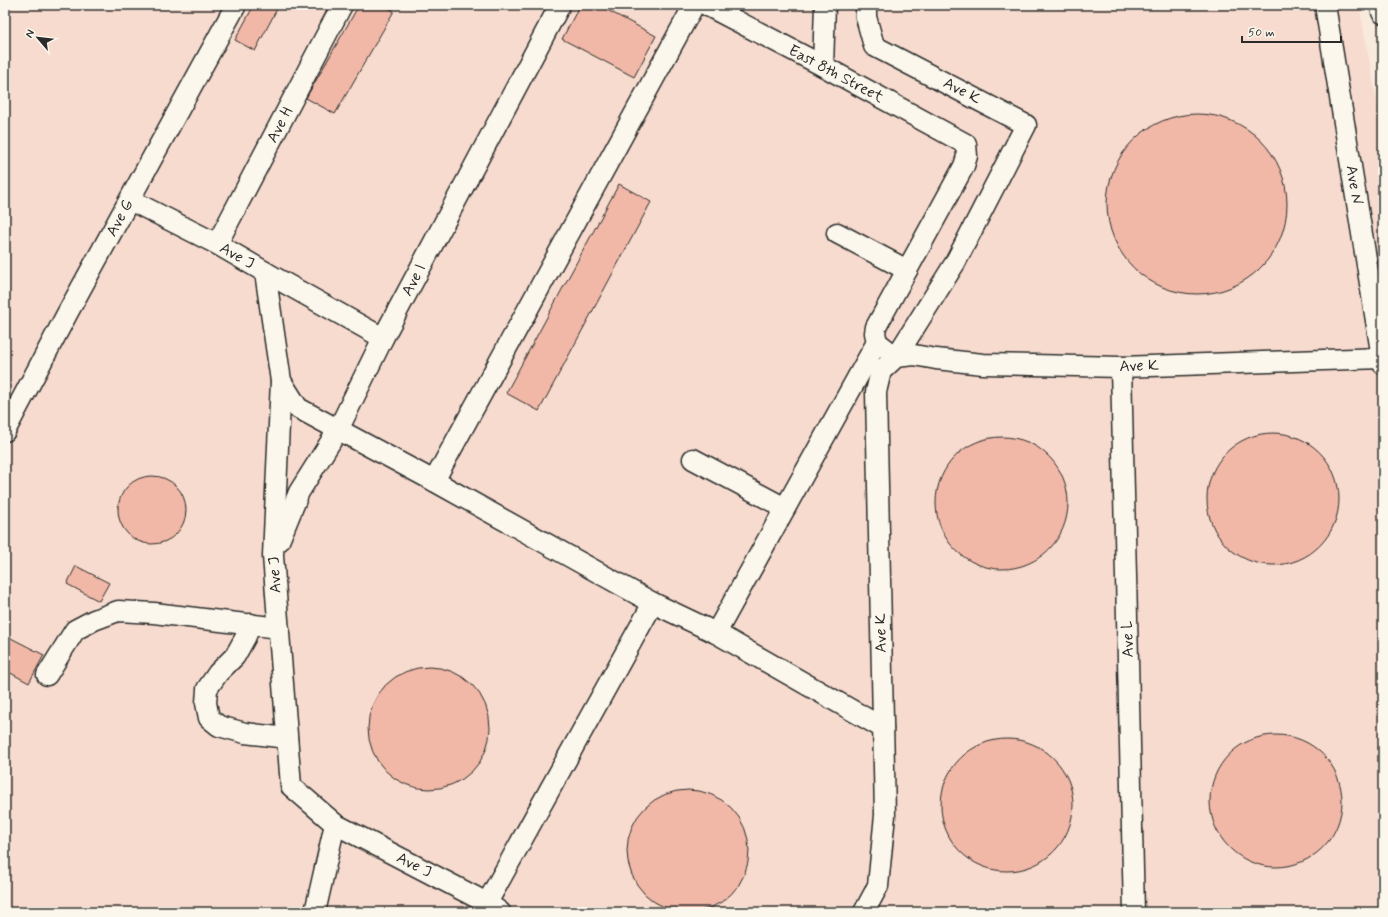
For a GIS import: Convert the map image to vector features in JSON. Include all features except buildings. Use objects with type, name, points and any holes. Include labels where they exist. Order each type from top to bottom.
[{"type":"main road","points":[[1382,5],[1383,12]]},
{"type":"street","name":"Ave G","points":[[5,431],[236,5]]},
{"type":"street","name":"Ave H","points":[[217,244],[342,5]]},
{"type":"street","name":"Ave I","points":[[273,556],[299,492],[338,430],[383,338],[560,5]]},
{"type":"street","points":[[434,481],[694,5]]},
{"type":"street","name":"East 8th Street","points":[[706,5],[823,66],[966,144],[967,156],[964,166],[907,270]]},
{"type":"street","points":[[823,66],[825,5]]},
{"type":"street","name":"Ave K","points":[[864,912],[878,886],[885,815],[876,392],[881,371],[896,357],[955,262],[1026,125],[874,46],[866,17],[866,5]]},
{"type":"street","name":"Ave N","points":[[1324,5],[1382,361]]},
{"type":"street","name":"Ave J","points":[[130,200],[217,244],[265,272],[281,381],[273,556],[291,786],[335,824],[493,907]]},
{"type":"street","points":[[716,633],[876,342],[876,327],[907,270],[837,233]]},
{"type":"street","points":[[265,272],[383,338]]},
{"type":"street","points":[[876,342],[896,357]]},
{"type":"street","name":"Ave K","points":[[896,357],[914,355],[983,364],[1121,367],[1382,361]]},
{"type":"street","name":"Ave L","points":[[1121,367],[1134,912]]},
{"type":"street","points":[[281,381],[298,408],[653,602],[716,633],[883,728]]},
{"type":"street","points":[[693,459],[785,508]]},
{"type":"street","points":[[493,907],[653,602]]},
{"type":"street","points":[[47,675],[75,630],[94,620],[118,611],[154,613],[279,628]]},
{"type":"street","points":[[251,624],[245,638],[234,656],[218,673],[208,689],[206,703],[209,718],[219,726],[245,733],[287,738]]},
{"type":"street","points":[[315,912],[335,824]]},
{"type":"shaded area","points":[[5,5],[1359,5],[1383,134],[1383,912],[5,912]]}]
